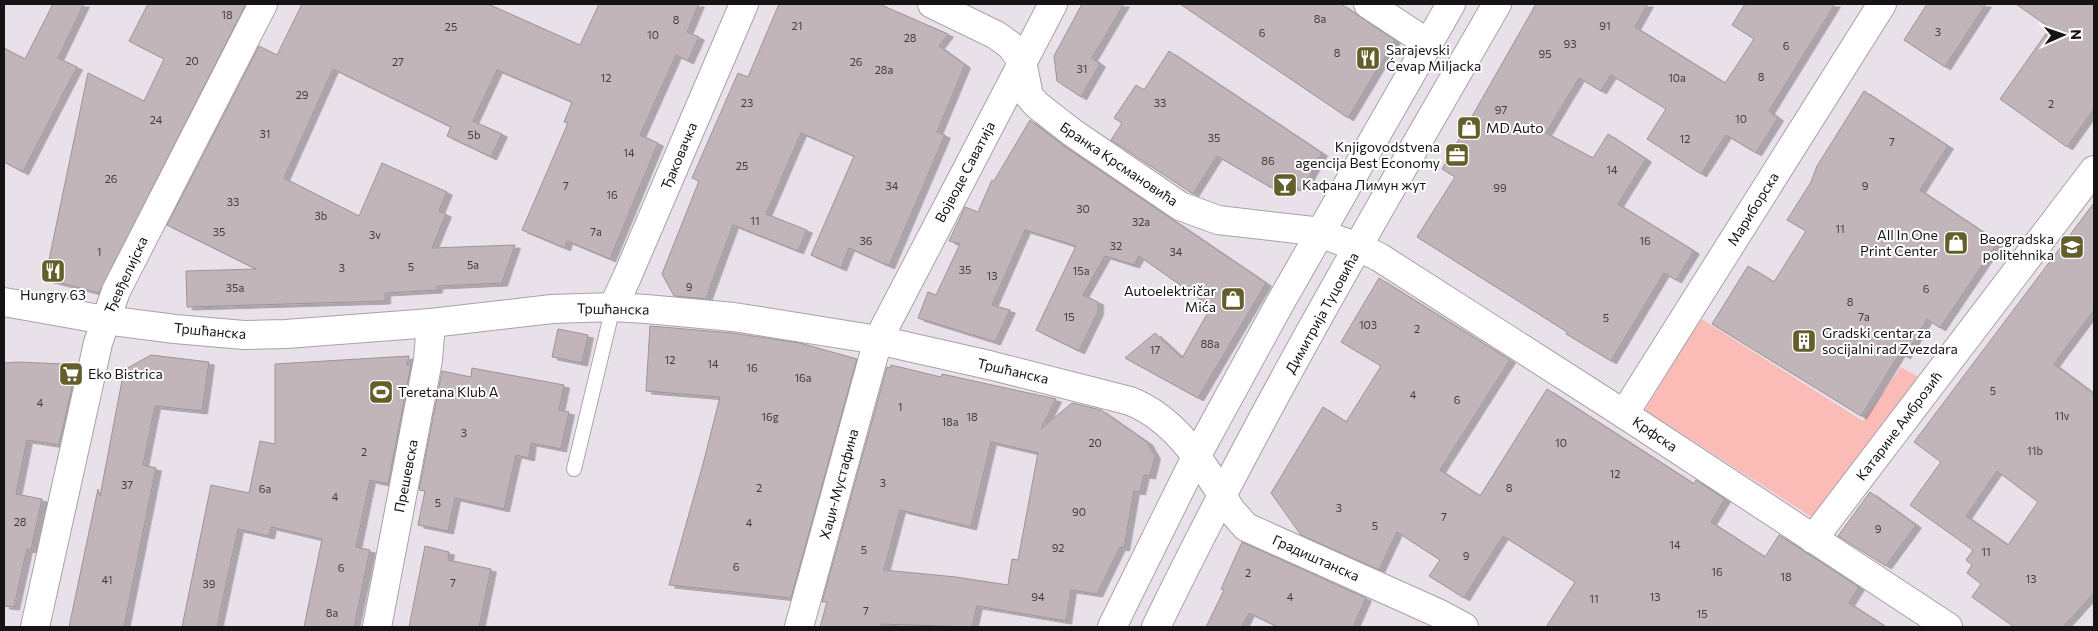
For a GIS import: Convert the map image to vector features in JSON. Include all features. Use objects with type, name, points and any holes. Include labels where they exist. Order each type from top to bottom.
[{"type":"street","name":"Ђевђелијска","points":[[35,627],[98,343],[105,320],[116,291],[263,4]]},
{"type":"street","name":"Ђаковачка","points":[[613,307],[744,4]]},
{"type":"street","name":"Бранка Крсмановића","points":[[932,4],[1004,40],[1014,49],[1022,61],[1029,96],[1037,105],[1066,128],[1180,206],[1218,220],[1320,232],[1358,247]]},
{"type":"street","name":"Војводе Саватија","points":[[878,340],[1053,4]]},
{"type":"street","points":[[1368,4],[1429,44]]},
{"type":"street","points":[[1112,627],[1197,456],[1320,232],[1451,4]]},
{"type":"street","name":"Димитрија Туцовића","points":[[1156,627],[1222,495],[1358,247],[1496,4]]},
{"type":"street","name":"Мариборска","points":[[1624,414],[1882,4]]},
{"type":"street","name":"Катарине Амброзић","points":[[1813,539],[2094,170]]},
{"type":"street","name":"Крфска","points":[[1358,247],[1379,257],[1624,414],[1948,627]]},
{"type":"street","name":"Тршћанска","points":[[4,302],[105,320],[244,335],[286,334],[431,323],[552,309],[613,307],[734,317],[878,340],[990,365],[1130,401],[1144,408],[1171,429],[1197,456]]},
{"type":"street","name":"Прешевска","points":[[377,627],[428,360],[431,323]]},
{"type":"street","name":"Хаџи-Мустафина","points":[[799,627],[878,340]]},
{"type":"street","name":"Градиштанска","points":[[1197,456],[1230,509],[1246,527],[1440,614],[1464,627]]},
{"type":"lane","points":[[574,469],[613,307]]},
{"type":"shaded area","points":[[1700,318],[1863,421],[1901,367],[1927,382],[1813,518],[1645,410]]},
{"type":"building","points":[[53,4],[84,4],[58,58],[77,67],[23,172],[4,162],[4,48],[25,59]]},
{"type":"building","points":[[148,4],[246,4],[99,293],[45,279],[88,73],[144,101],[164,59],[129,41]]},
{"type":"building","points":[[302,4],[488,4],[580,45],[599,4],[699,4],[687,32],[699,37],[688,61],[676,55],[640,135],[658,143],[610,259],[567,241],[565,248],[522,230],[568,123],[564,122],[572,102],[497,70],[473,121],[502,134],[491,157],[447,136],[451,127],[333,69],[284,178],[359,216],[382,163],[447,192],[439,211],[446,214],[432,248],[515,245],[502,283],[437,286],[437,290],[385,293],[385,301],[187,307],[186,271],[256,269],[167,225],[259,46],[277,55]]},
{"type":"building","points":[[779,4],[879,4],[948,34],[939,46],[965,65],[937,132],[945,135],[889,266],[849,248],[841,268],[811,255],[854,156],[801,133],[766,214],[807,230],[798,251],[733,225],[706,299],[674,296],[662,274],[699,181],[692,178],[738,73],[748,77]]},
{"type":"building","points":[[1082,4],[1124,4],[1092,58],[1100,64],[1081,97],[1057,81],[1054,56]]},
{"type":"building","points":[[1180,4],[1341,4],[1395,40],[1348,118]]},
{"type":"building","points":[[1536,4],[1648,4],[1635,27],[1725,83],[1754,39],[1732,25],[1745,4],[1835,4],[1769,111],[1778,118],[1756,153],[1726,135],[1701,174],[1647,139],[1666,109],[1611,75],[1601,91],[1579,78],[1546,133],[1593,158],[1608,134],[1646,159],[1618,204],[1694,251],[1676,280],[1664,273],[1611,361],[1417,237],[1455,177],[1442,169]]},
{"type":"building","points":[[1927,4],[1986,4],[1945,67],[1904,40]]},
{"type":"building","points":[[2016,4],[2094,4],[2094,109],[2067,147],[2000,99],[2050,28]]},
{"type":"building","points":[[1169,51],[1322,153],[1303,188],[1270,187],[1217,156],[1193,194],[1111,140],[1122,123],[1114,118],[1136,85],[1144,90]]},
{"type":"building","points":[[1864,91],[1948,146],[1920,190],[1998,242],[1940,328],[1927,319],[1905,356],[1900,353],[1861,416],[1712,324],[1748,266],[1774,282],[1806,231],[1787,220],[1811,182],[1817,166]]},
{"type":"building","points":[[1030,120],[1064,146],[1266,283],[1198,398],[1125,358],[1155,333],[1182,358],[1211,307],[1139,256],[1134,265],[1105,256],[1083,295],[1098,302],[1098,312],[1079,351],[1036,330],[1076,246],[1025,230],[992,305],[1010,310],[995,342],[918,318],[928,292],[936,295],[960,244],[949,241],[965,207],[978,212],[992,180],[994,181]]},
{"type":"building","points":[[2094,203],[2094,310],[2054,364],[2094,394],[2094,593],[2063,627],[2014,627],[1972,597],[1981,584],[1967,573],[1972,565],[1966,560],[1973,550],[1910,505],[1941,462],[1914,442]],"holes":[[[1997,471],[2038,502],[2008,545],[1966,516]]]},
{"type":"building","points":[[1379,278],[1510,360],[1440,470],[1480,496],[1547,389],[1694,484],[1696,480],[1725,499],[1711,522],[1765,557],[1779,535],[1859,587],[1849,603],[1886,627],[1546,627],[1575,582],[1503,536],[1464,598],[1429,576],[1440,560],[1397,532],[1379,570],[1301,535],[1271,493],[1323,407],[1346,422],[1381,366],[1341,342]]},
{"type":"building","points":[[650,326],[732,333],[800,343],[857,359],[791,598],[669,585],[720,397],[646,391]]},
{"type":"building","points":[[558,329],[588,335],[582,363],[552,357]]},
{"type":"building","points":[[151,355],[209,362],[202,411],[155,406],[143,465],[156,468],[124,627],[69,627],[98,489],[100,496],[124,370]]},
{"type":"building","points":[[409,356],[407,365],[411,365],[388,484],[370,480],[356,547],[370,550],[354,627],[304,627],[322,539],[271,527],[269,536],[238,529],[217,627],[182,627],[211,485],[249,493],[260,441],[275,444],[275,364]]},
{"type":"building","points":[[4,363],[65,364],[75,374],[59,445],[27,440],[16,494],[42,499],[31,550],[27,549],[14,607],[4,606]]},
{"type":"building","points":[[891,365],[941,377],[942,374],[1056,399],[1041,429],[1072,403],[1101,410],[1147,442],[1155,456],[1150,476],[1144,475],[1140,492],[1134,491],[1124,548],[1120,547],[1097,594],[1071,590],[1066,621],[977,606],[972,627],[881,624],[881,627],[820,627],[827,602],[822,602],[887,367],[890,368]],"holes":[[[991,442],[1038,453],[1018,560],[1012,559],[1008,585],[956,577],[884,570],[900,510],[971,527]]]},
{"type":"building","points":[[472,368],[564,385],[559,410],[569,412],[561,449],[531,443],[529,458],[516,455],[504,509],[455,498],[448,531],[418,525],[425,491],[419,490],[442,371],[471,377]]},
{"type":"building","points":[[1870,492],[1916,525],[1886,566],[1838,536]]},
{"type":"building","points":[[1242,542],[1366,598],[1353,627],[1278,627],[1249,613],[1242,627],[1206,627],[1224,590],[1221,589]]},
{"type":"building","points":[[425,546],[449,552],[448,560],[491,569],[479,627],[409,627]]},
{"type":"place","name":"Sarajevski Ćevap Miljacka","points":[[1368,58]]},
{"type":"place","name":"MD Auto","points":[[1469,128]]},
{"type":"place","name":"Knjigovodstvena agencija Best Economy","points":[[1457,155]]},
{"type":"place","name":"Кафана Лимун жут","points":[[1285,185]]},
{"type":"place","name":"All In One Print Center","points":[[1956,243]]},
{"type":"place","name":"Beogradska politehnika","points":[[2072,247]]},
{"type":"place","name":"Hungry 63","points":[[53,271]]},
{"type":"place","name":"Autoelektričar Mića","points":[[1233,299]]},
{"type":"place","name":"Gradski centar za socijalni rad Zvezdara","points":[[1804,341]]},
{"type":"place","name":"Eko Bistrica","points":[[71,374]]},
{"type":"place","name":"Teretana Klub A","points":[[381,392]]}]
